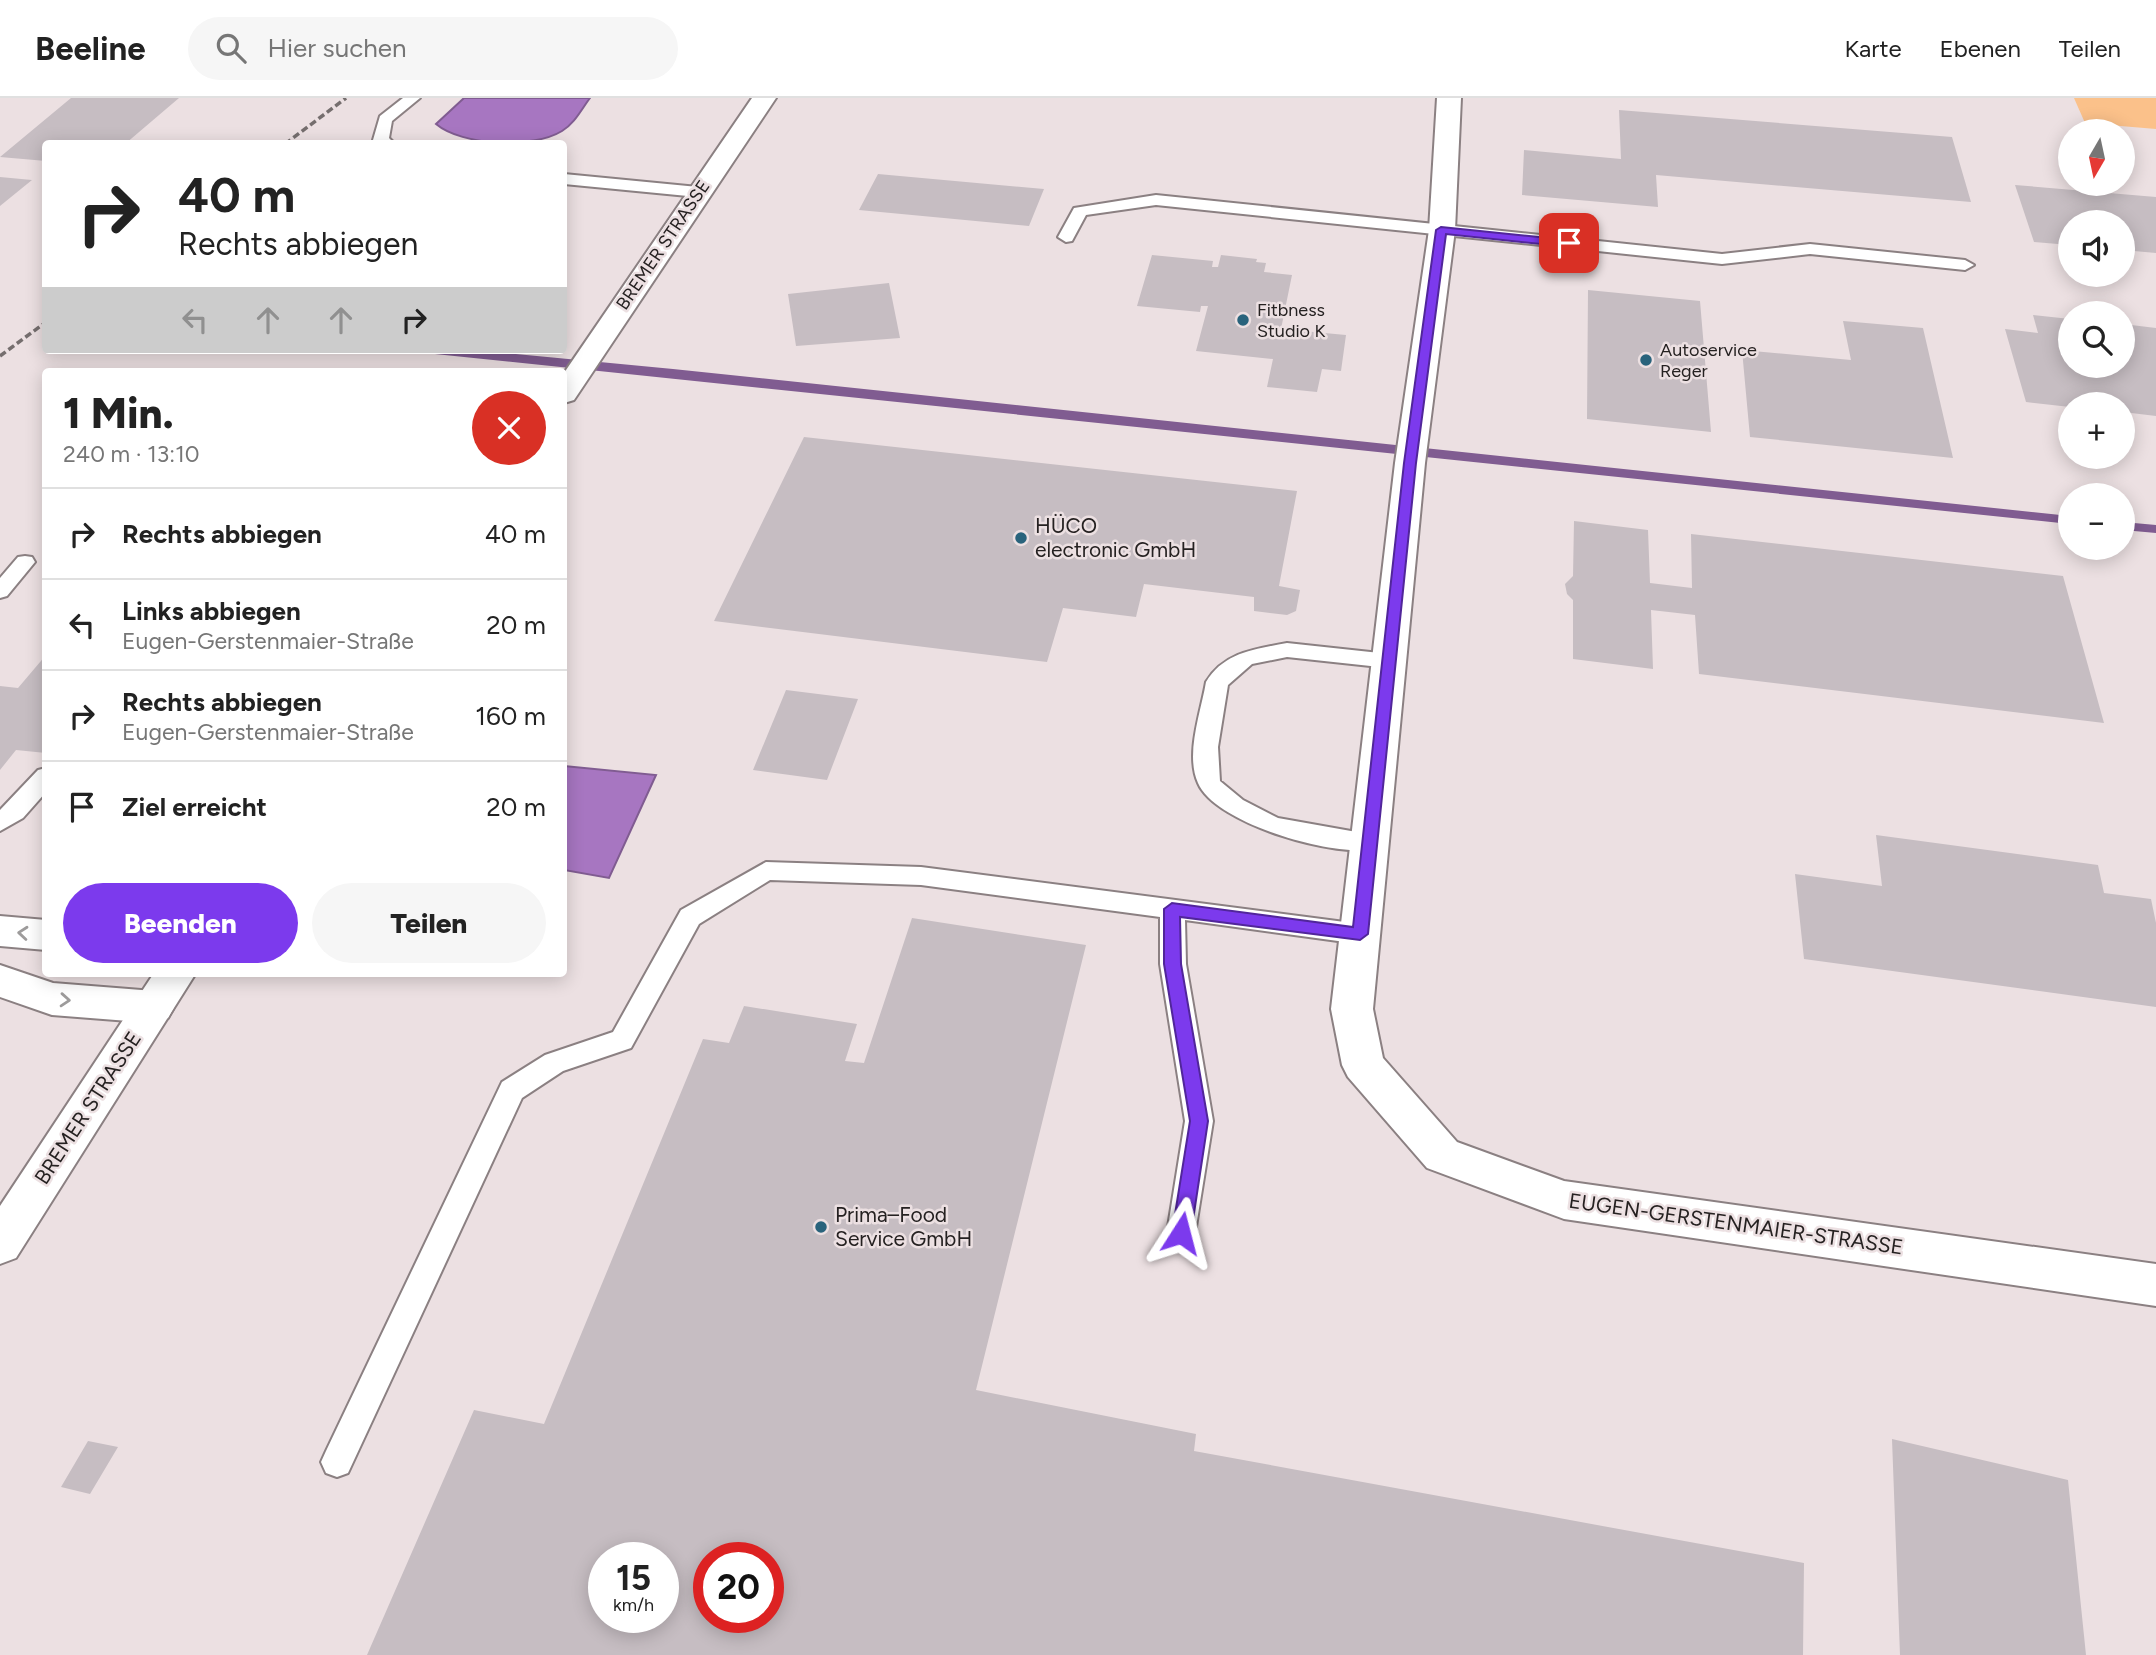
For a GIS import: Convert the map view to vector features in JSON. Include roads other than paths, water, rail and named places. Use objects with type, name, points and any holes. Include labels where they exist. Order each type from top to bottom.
[{"type":"street","name":"BREMER STRASSE","points":[[569,386],[764,98]]},
{"type":"street","name":"EUGEN-GERSTENMAIER-STRASSE","points":[[1449,98],[1441,230],[1411,451],[1352,1009],[1363,1065],[1442,1155],[1564,1200],[2156,1284]]},
{"type":"street","points":[[0,931],[42,935]]},
{"type":"street","points":[[0,981],[52,999],[165,990]]},
{"type":"street","name":"BREMER STRASSE","points":[[0,1244],[165,990]]},
{"type":"lane","points":[[381,140],[385,119],[412,98]]},
{"type":"lane","points":[[567,180],[698,192]]},
{"type":"lane","points":[[1066,237],[1080,212],[1156,200],[1722,259],[1811,249],[1965,265]]},
{"type":"lane","points":[[0,592],[25,562]]},
{"type":"lane","points":[[1370,842],[1310,834],[1233,808],[1209,784],[1205,758],[1216,682],[1245,658],[1287,650],[1389,661]]},
{"type":"lane","points":[[0,822],[15,812],[42,781]]},
{"type":"lane","points":[[337,1462],[512,1090],[554,1063],[622,1040],[690,917],[766,871],[921,876],[1360,934]]},
{"type":"lane","points":[[1172,909],[1172,964],[1199,1121],[1181,1233]]},
{"type":"waterway","points":[[476,354],[2058,519]]},
{"type":"waterway","points":[[2135,527],[2156,529]]},
{"type":"railway","points":[[290,140],[346,98]]},
{"type":"railway","points":[[0,356],[42,325]]},
{"type":"place","name":"Fitbness Studio K","points":[[1243,320]]},
{"type":"place","name":"Autoservice Reger","points":[[1646,360]]},
{"type":"place","name":"HÜCO electronic GmbH","points":[[1021,538]]},
{"type":"place","name":"Prima–Food Service GmbH","points":[[821,1227]]}]
